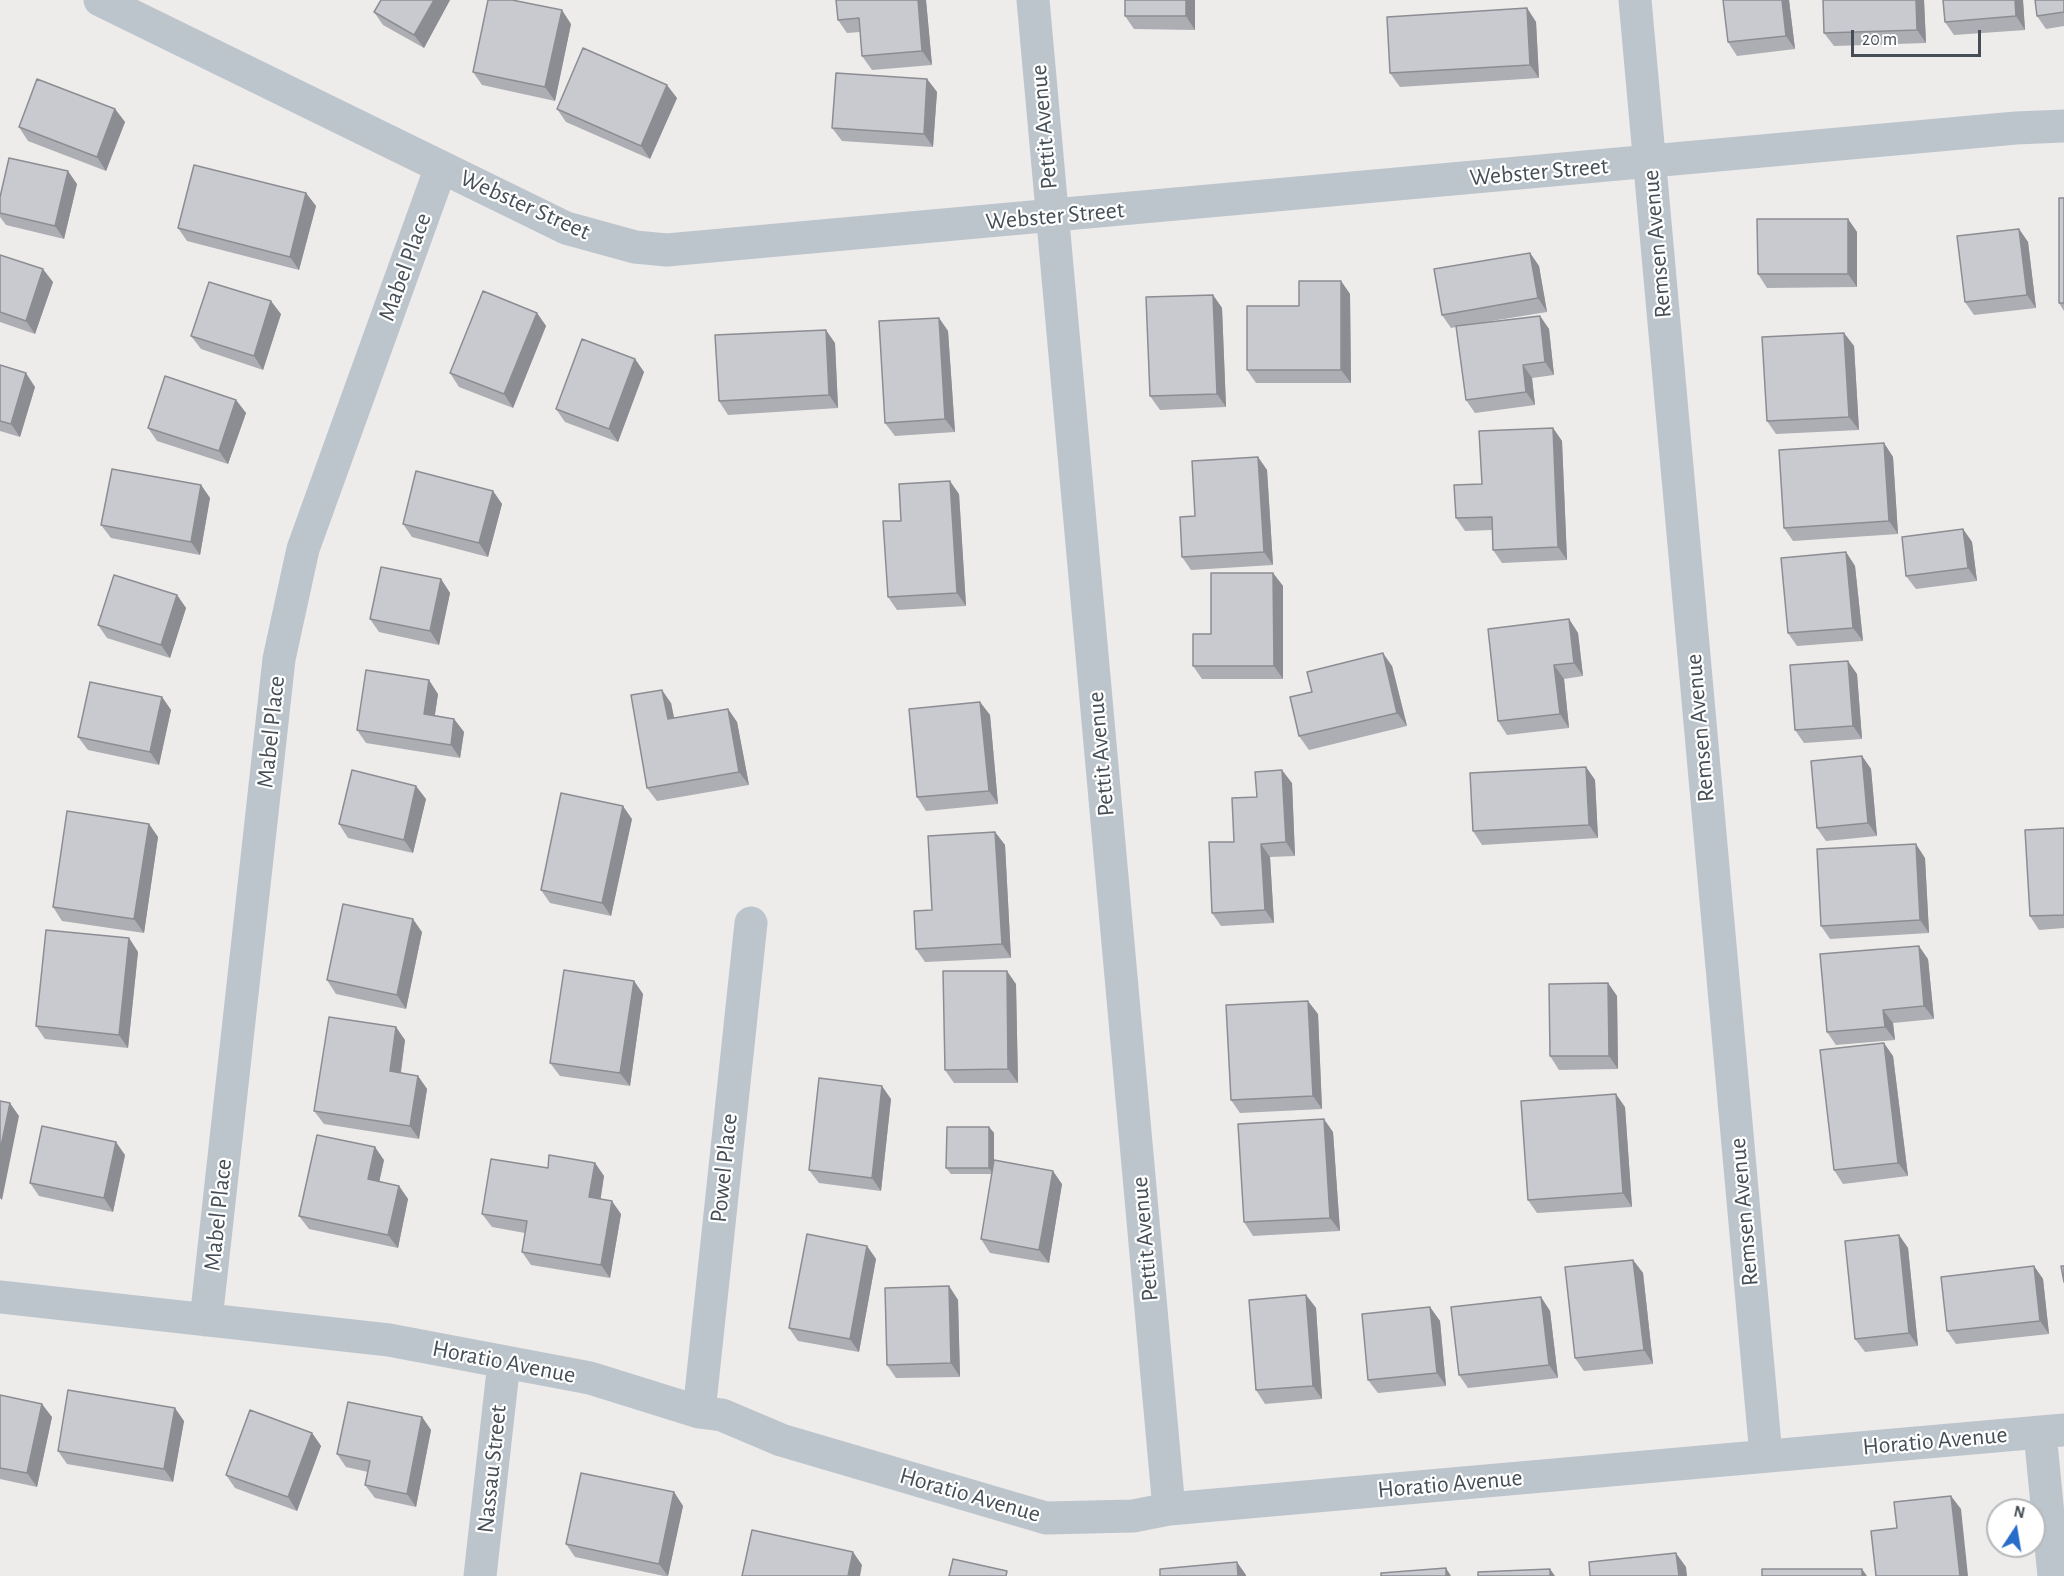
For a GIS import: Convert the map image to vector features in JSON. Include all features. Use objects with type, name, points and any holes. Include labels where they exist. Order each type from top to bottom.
[{"type":"street","name":"Webster Street","points":[[100,0],[566,228],[646,248],[667,250],[2064,126]]},
{"type":"street","name":"Pettit Avenue","points":[[1032,0],[1169,1509]]},
{"type":"street","name":"Remsen Avenue","points":[[1635,0],[1766,1456]]},
{"type":"street","name":"Mabel Place","points":[[206,1320],[279,659],[303,549],[441,167]]},
{"type":"street","name":"Powel Place","points":[[699,1412],[752,923]]},
{"type":"street","name":"Horatio Avenue","points":[[0,1297],[389,1340],[590,1378],[699,1412],[722,1415],[781,1440],[1046,1518],[1132,1516],[1169,1509],[2052,1431]]},
{"type":"street","name":"Nassau Street","points":[[480,1576],[504,1362]]},
{"type":"street","points":[[2052,1431],[2054,1576]]},
{"type":"building","points":[[381,0],[434,0],[414,35],[374,12]]},
{"type":"building","points":[[488,0],[512,0],[562,10],[545,87],[473,72]]},
{"type":"building","points":[[836,0],[918,0],[922,51],[862,56],[859,18],[838,20]]},
{"type":"building","points":[[1125,0],[1186,0],[1186,16],[1125,16]]},
{"type":"building","points":[[1723,0],[1782,0],[1786,36],[1728,42]]},
{"type":"building","points":[[1823,0],[1916,0],[1917,30],[1824,33]]},
{"type":"building","points":[[1943,0],[2015,0],[2016,16],[1945,22]]},
{"type":"building","points":[[2035,0],[2064,0],[2064,12],[2037,16]]},
{"type":"building","points":[[1527,8],[1530,65],[1390,73],[1387,17]]},
{"type":"building","points":[[583,48],[667,85],[641,146],[557,109]]},
{"type":"building","points":[[836,73],[927,79],[924,134],[832,128]]},
{"type":"building","points":[[37,79],[115,109],[97,157],[19,127]]},
{"type":"building","points":[[9,158],[68,171],[55,226],[0,213],[0,197]]},
{"type":"building","points":[[194,165],[306,193],[290,257],[178,228]]},
{"type":"building","points":[[2059,198],[2064,198],[2064,303],[2059,303]]},
{"type":"building","points":[[1757,219],[1848,219],[1848,274],[1758,274]]},
{"type":"building","points":[[2019,229],[2027,295],[1965,302],[1957,236]]},
{"type":"building","points":[[1530,253],[1538,298],[1442,315],[1434,269]]},
{"type":"building","points":[[0,255],[43,269],[26,321],[0,312]]},
{"type":"building","points":[[1299,281],[1341,281],[1341,370],[1247,370],[1247,306],[1299,306]]},
{"type":"building","points":[[209,282],[271,301],[254,356],[191,336]]},
{"type":"building","points":[[483,291],[537,313],[504,394],[450,373]]},
{"type":"building","points":[[1213,295],[1217,394],[1150,396],[1146,297]]},
{"type":"building","points":[[1540,316],[1545,362],[1523,365],[1526,392],[1466,400],[1456,326]]},
{"type":"building","points":[[939,318],[945,419],[885,423],[879,321]]},
{"type":"building","points":[[826,330],[829,395],[719,401],[715,335]]},
{"type":"building","points":[[1844,333],[1849,417],[1767,421],[1762,337]]},
{"type":"building","points":[[582,339],[635,359],[609,429],[556,409]]},
{"type":"building","points":[[0,365],[26,373],[11,424],[0,421]]},
{"type":"building","points":[[165,376],[236,400],[219,451],[148,428]]},
{"type":"building","points":[[1553,428],[1558,547],[1493,550],[1492,517],[1456,518],[1454,485],[1482,484],[1479,431]]},
{"type":"building","points":[[1884,443],[1889,521],[1784,528],[1779,450]]},
{"type":"building","points":[[1258,457],[1264,552],[1182,557],[1180,517],[1195,516],[1192,461]]},
{"type":"building","points":[[112,469],[201,485],[191,542],[101,525]]},
{"type":"building","points":[[416,471],[493,491],[479,543],[403,524]]},
{"type":"building","points":[[950,481],[957,593],[888,597],[883,521],[901,521],[899,484]]},
{"type":"building","points":[[1963,529],[1968,568],[1906,576],[1902,537]]},
{"type":"building","points":[[1846,552],[1853,628],[1788,633],[1781,558]]},
{"type":"building","points":[[381,567],[441,579],[430,631],[370,619]]},
{"type":"building","points":[[1211,573],[1273,573],[1274,666],[1193,666],[1193,634],[1211,634]]},
{"type":"building","points":[[114,575],[177,595],[161,645],[98,625]]},
{"type":"building","points":[[1569,619],[1574,663],[1554,665],[1560,714],[1498,721],[1488,629]]},
{"type":"building","points":[[1383,653],[1397,713],[1299,736],[1290,697],[1312,692],[1307,672]]},
{"type":"building","points":[[1848,661],[1853,726],[1795,730],[1790,665]]},
{"type":"building","points":[[366,670],[429,680],[424,714],[454,719],[451,745],[357,730]]},
{"type":"building","points":[[90,682],[162,697],[150,752],[78,737]]},
{"type":"building","points":[[662,690],[668,719],[728,709],[739,772],[647,788],[631,695]]},
{"type":"building","points":[[980,702],[989,791],[917,797],[909,709]]},
{"type":"building","points":[[1862,756],[1868,823],[1817,828],[1811,761]]},
{"type":"building","points":[[1586,767],[1589,825],[1473,831],[1470,773]]},
{"type":"building","points":[[352,770],[416,786],[404,840],[339,824]]},
{"type":"building","points":[[1282,770],[1286,842],[1261,844],[1265,910],[1212,913],[1209,842],[1234,842],[1232,798],[1257,797],[1255,772]]},
{"type":"building","points":[[561,793],[623,806],[602,903],[541,890]]},
{"type":"building","points":[[67,811],[149,824],[134,919],[53,907]]},
{"type":"building","points":[[2064,828],[2064,915],[2030,916],[2025,830]]},
{"type":"building","points":[[995,832],[1002,944],[916,949],[914,911],[932,910],[928,836]]},
{"type":"building","points":[[1916,844],[1920,920],[1821,926],[1817,849]]},
{"type":"building","points":[[343,904],[413,919],[397,995],[327,980]]},
{"type":"building","points":[[46,930],[129,938],[119,1035],[36,1026]]},
{"type":"building","points":[[1919,946],[1924,1006],[1883,1010],[1885,1027],[1827,1032],[1820,954]]},
{"type":"building","points":[[564,970],[634,981],[620,1073],[550,1063]]},
{"type":"building","points":[[943,971],[1007,971],[1008,1069],[945,1070]]},
{"type":"building","points":[[1608,983],[1609,1056],[1550,1056],[1549,984]]},
{"type":"building","points":[[1308,1001],[1313,1096],[1231,1100],[1226,1005]]},
{"type":"building","points":[[329,1017],[396,1027],[390,1071],[418,1076],[410,1126],[314,1111]]},
{"type":"building","points":[[1884,1043],[1898,1163],[1834,1170],[1820,1050]]},
{"type":"building","points":[[819,1078],[882,1086],[872,1178],[809,1170]]},
{"type":"building","points":[[1616,1094],[1623,1193],[1528,1200],[1521,1101]]},
{"type":"building","points":[[0,1101],[10,1103],[0,1151]]},
{"type":"building","points":[[1324,1119],[1330,1218],[1244,1222],[1238,1124]]},
{"type":"building","points":[[42,1126],[116,1142],[104,1198],[30,1183]]},
{"type":"building","points":[[947,1127],[989,1127],[989,1168],[946,1168]]},
{"type":"building","points":[[317,1135],[375,1147],[368,1179],[399,1186],[388,1235],[299,1216]]},
{"type":"building","points":[[549,1155],[595,1163],[589,1197],[612,1201],[601,1265],[522,1252],[527,1221],[482,1214],[491,1159],[548,1168]]},
{"type":"building","points":[[994,1160],[1053,1171],[1039,1250],[981,1239]]},
{"type":"building","points":[[807,1234],[867,1246],[850,1339],[789,1328]]},
{"type":"building","points":[[1899,1235],[1909,1333],[1855,1339],[1845,1241]]},
{"type":"building","points":[[1633,1260],[1644,1350],[1575,1358],[1565,1267]]},
{"type":"building","points":[[2034,1266],[2040,1321],[1947,1331],[1941,1277]]},
{"type":"building","points":[[2061,1266],[2064,1266],[2064,1282]]},
{"type":"building","points":[[949,1286],[951,1363],[887,1365],[885,1288]]},
{"type":"building","points":[[1306,1295],[1313,1386],[1256,1390],[1249,1300]]},
{"type":"building","points":[[1541,1297],[1549,1365],[1459,1375],[1451,1307]]},
{"type":"building","points":[[1430,1307],[1437,1373],[1368,1380],[1362,1314]]},
{"type":"building","points":[[68,1390],[175,1408],[164,1469],[58,1451]]},
{"type":"building","points":[[0,1395],[42,1404],[27,1473],[0,1468]]},
{"type":"building","points":[[348,1402],[422,1417],[407,1494],[365,1485],[370,1461],[337,1454]]},
{"type":"building","points":[[250,1410],[312,1433],[288,1497],[226,1475]]},
{"type":"building","points":[[581,1473],[674,1492],[659,1564],[566,1544]]},
{"type":"building","points":[[1951,1496],[1960,1576],[1876,1576],[1871,1531],[1897,1528],[1894,1502]]},
{"type":"building","points":[[752,1530],[853,1552],[848,1576],[742,1576]]},
{"type":"building","points":[[1676,1553],[1679,1576],[1590,1576],[1589,1562]]},
{"type":"building","points":[[953,1559],[1007,1571],[1006,1576],[949,1576]]},
{"type":"building","points":[[1237,1562],[1238,1576],[1160,1576],[1160,1569]]},
{"type":"building","points":[[1446,1568],[1446,1576],[1381,1576],[1381,1573]]},
{"type":"building","points":[[1550,1569],[1550,1576],[1478,1576],[1478,1572]]},
{"type":"building","points":[[1762,1569],[1862,1569],[1862,1576],[1762,1576]]}]
